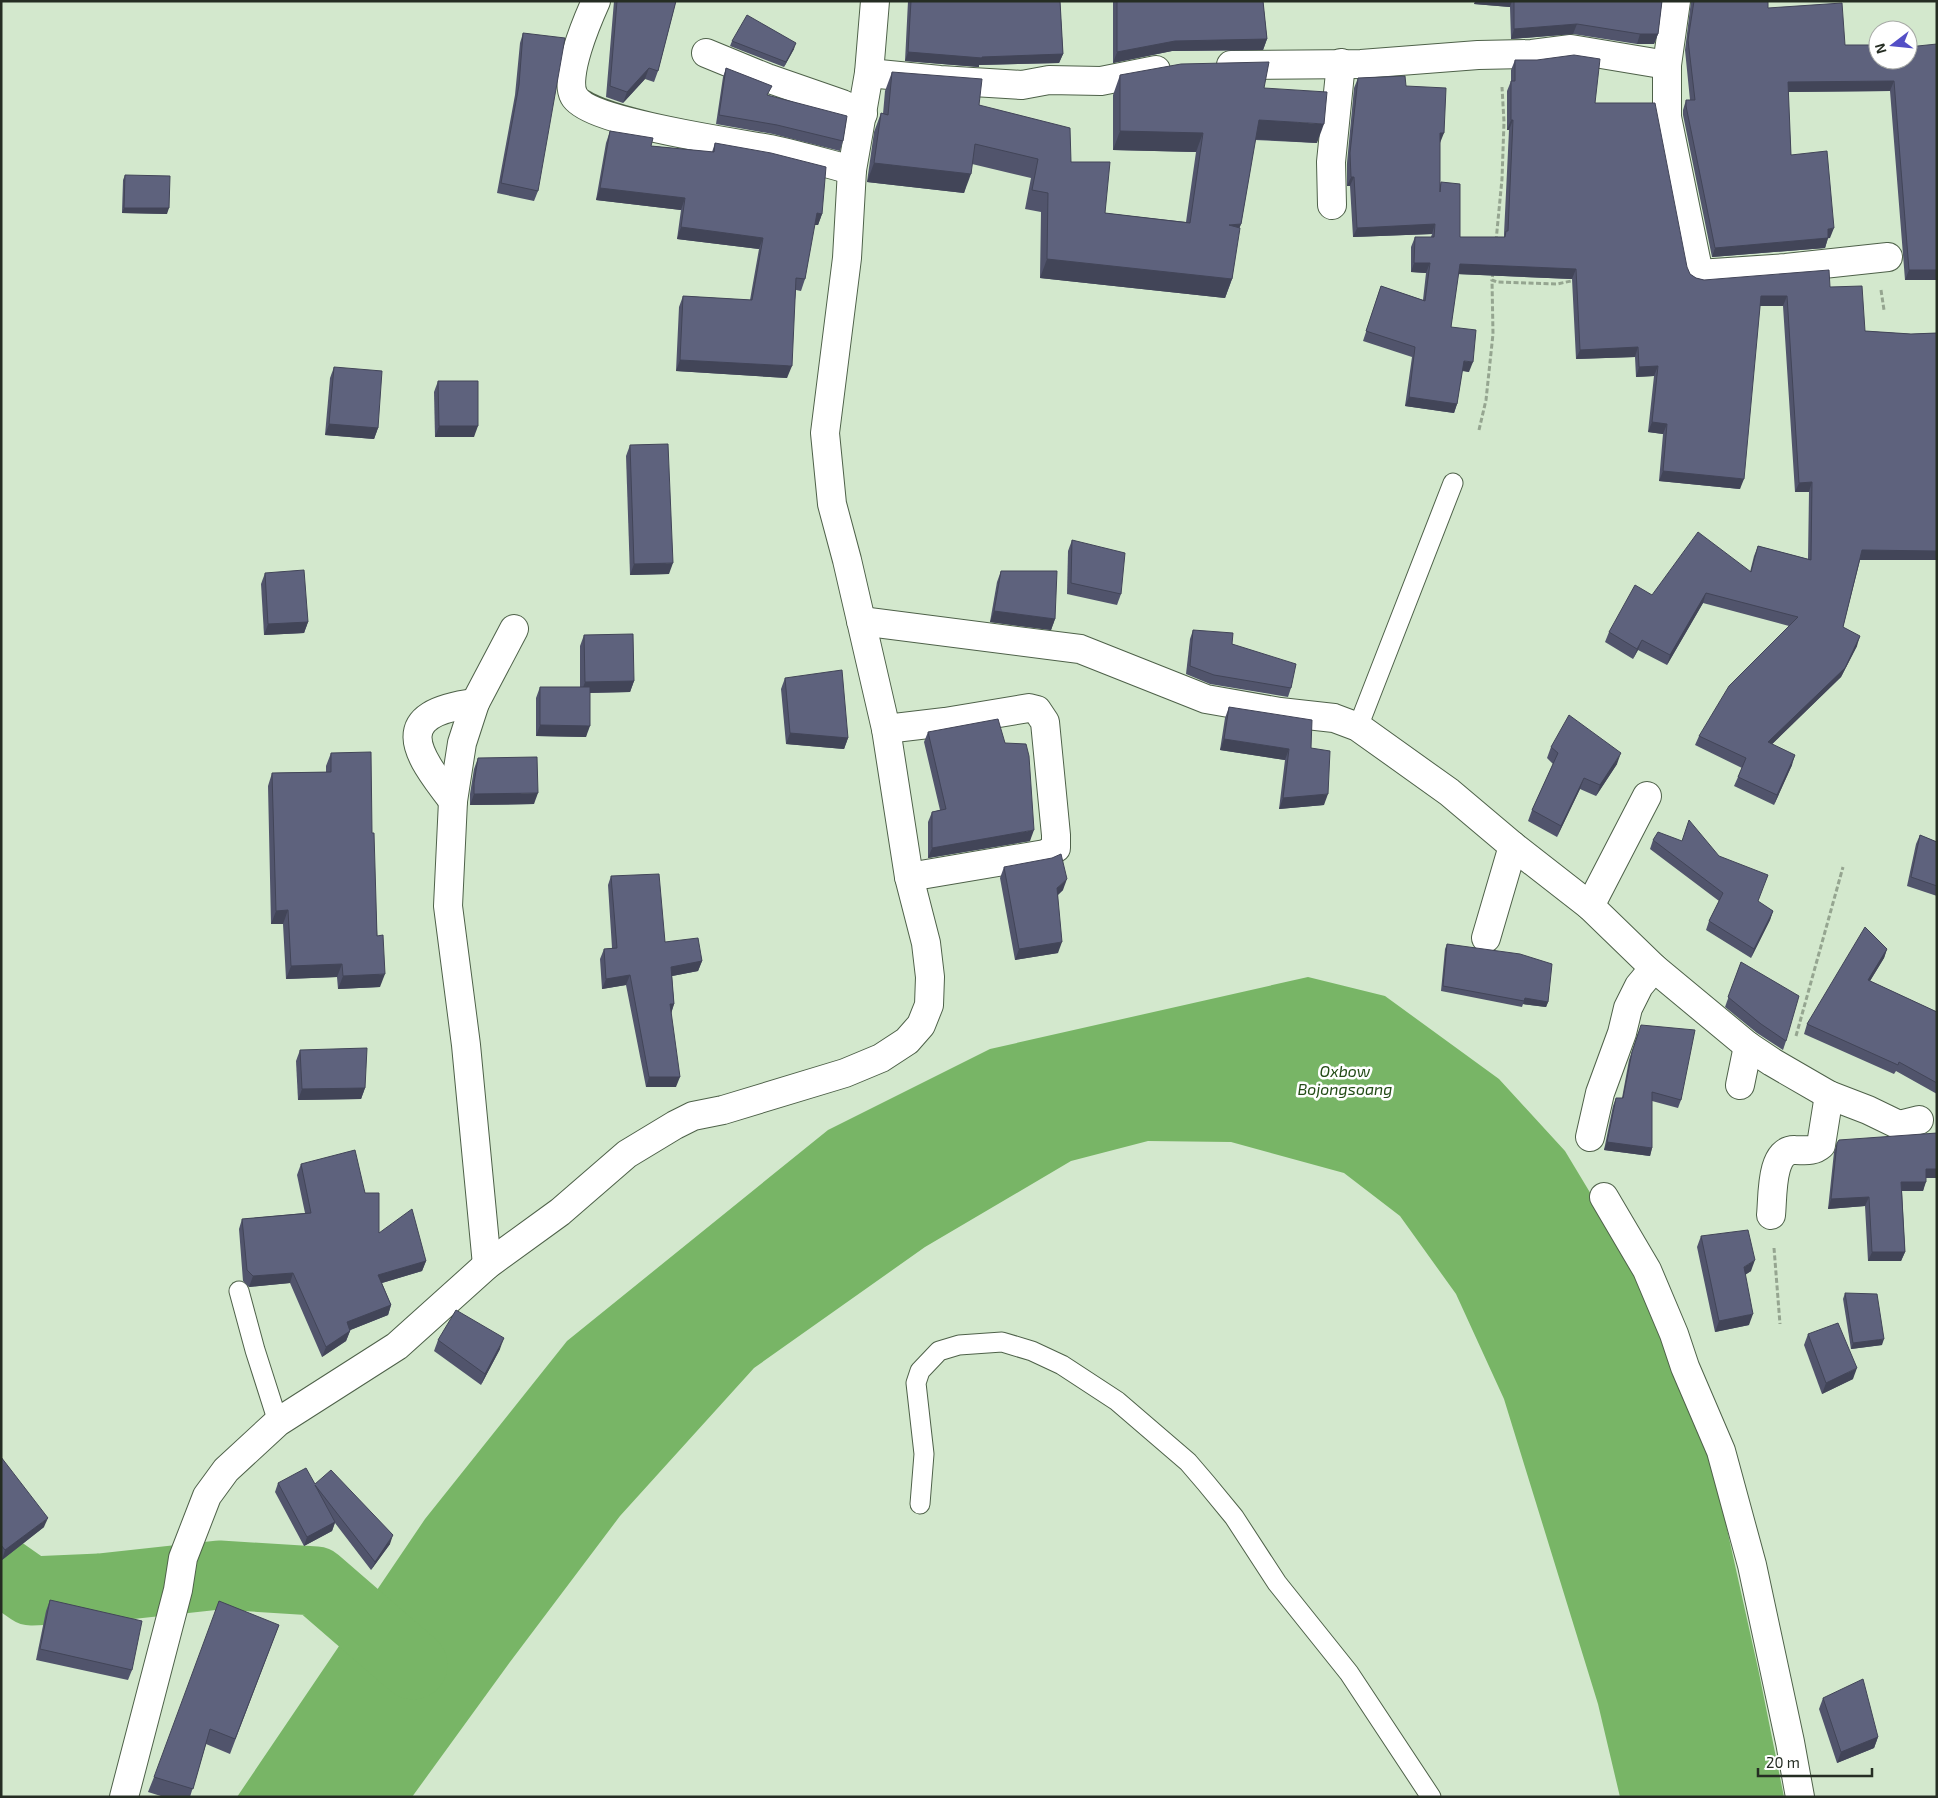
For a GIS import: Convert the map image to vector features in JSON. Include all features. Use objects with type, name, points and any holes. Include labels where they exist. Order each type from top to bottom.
[{"type":"street","points":[[596,1],[574,65],[570,84],[574,97],[586,108],[663,131],[773,150],[852,170]]},
{"type":"street","points":[[124,1797],[178,1590],[182,1558],[207,1496],[226,1470],[278,1422],[397,1346],[487,1265],[560,1212],[627,1154],[675,1125],[694,1116],[722,1110],[845,1074],[881,1058],[907,1040],[921,1025],[929,1005],[930,977],[926,943],[909,876],[886,729],[848,560],[832,504],[826,433],[847,258],[852,170],[869,73],[875,1]]},
{"type":"street","points":[[1676,1],[1667,65],[1667,117],[1699,274],[1786,268],[1888,257]]},
{"type":"street","points":[[869,73],[1022,85],[1049,80],[1101,81],[1172,67],[1361,64],[1501,54],[1532,54],[1572,49],[1667,65]]},
{"type":"street","points":[[706,52],[767,78],[842,104],[863,114]]},
{"type":"street","points":[[1332,205],[1331,162],[1341,63]]},
{"type":"street","points":[[861,621],[1080,649],[1206,699],[1280,712],[1334,718],[1358,727],[1449,792],[1513,846],[1590,906],[1654,968],[1748,1046],[1829,1095],[1868,1110],[1899,1125],[1919,1120]]},
{"type":"street","points":[[487,1265],[466,1045],[448,906],[452,801],[462,742],[474,704],[514,629]]},
{"type":"street","points":[[452,801],[421,757],[417,742],[419,727],[426,718],[454,706],[474,704]]},
{"type":"street","points":[[886,729],[945,722],[1029,708],[1037,710],[1045,722],[1056,848],[1045,854],[909,876]]},
{"type":"street","points":[[1590,906],[1647,796]]},
{"type":"street","points":[[1486,938],[1513,846]]},
{"type":"street","points":[[1590,1137],[1600,1093],[1622,1033],[1628,1008],[1639,986],[1654,968]]},
{"type":"street","points":[[1740,1085],[1748,1046]]},
{"type":"street","points":[[1771,1215],[1774,1175],[1780,1158],[1789,1150],[1815,1150],[1821,1145],[1829,1095]]},
{"type":"street","points":[[1604,1198],[1647,1270],[1721,1451],[1752,1565],[1800,1797]]},
{"type":"lane","points":[[1358,727],[1452,483]]},
{"type":"lane","points":[[239,1291],[278,1422]]},
{"type":"lane","points":[[920,1504],[924,1454],[916,1383],[920,1371],[939,1351],[959,1346],[1002,1342],[1032,1351],[1062,1365],[1117,1401],[1188,1462],[1234,1517],[1277,1583],[1349,1673],[1430,1797]]},
{"type":"path","points":[[1496,244],[1502,179],[1504,122],[1501,54]]},
{"type":"path","points":[[1479,430],[1486,400],[1493,334],[1493,271]]},
{"type":"path","points":[[1492,280],[1557,284],[1569,280],[1578,280]]},
{"type":"path","points":[[1787,1071],[1843,867]]},
{"type":"path","points":[[1771,1215],[1780,1324]]},
{"type":"water","name":"Oxbow Bojongsoang","points":[[1308,977],[1385,996],[1499,1079],[1565,1151],[1615,1234],[1667,1348],[1711,1457],[1759,1673],[1784,1797],[1620,1797],[1598,1704],[1504,1399],[1456,1294],[1400,1216],[1344,1173],[1231,1142],[1148,1141],[1071,1161],[925,1247],[754,1368],[620,1516],[510,1662],[412,1797],[237,1797],[425,1519],[567,1341],[828,1130],[990,1049]]},
{"type":"building","points":[[617,1],[676,1],[658,71],[649,68],[627,92],[610,86]]},
{"type":"building","points":[[911,1],[1060,1],[1063,54],[982,58],[908,52]]},
{"type":"building","points":[[1117,1],[1263,1],[1267,39],[1175,41],[1117,52]]},
{"type":"building","points":[[1514,1],[1662,1],[1658,34],[1640,34],[1577,24],[1514,29]]},
{"type":"building","points":[[1694,1],[1768,1],[1768,8],[1842,3],[1845,45],[1868,45],[1868,70],[1918,70],[1918,46],[1937,44],[1937,270],[1909,270],[1894,81],[1788,82],[1791,155],[1827,151],[1834,228],[1828,229],[1828,238],[1715,248],[1686,106],[1686,100],[1695,100],[1688,40]]},
{"type":"building","points":[[747,15],[796,43],[786,62],[732,41]]},
{"type":"building","points":[[523,33],[565,38],[538,191],[501,183],[519,85]]},
{"type":"building","points":[[1574,55],[1600,59],[1595,103],[1655,103],[1687,267],[1690,274],[1704,280],[1829,270],[1830,287],[1862,286],[1865,331],[1911,334],[1937,333],[1937,551],[1862,550],[1843,627],[1860,636],[1845,668],[1768,742],[1795,755],[1777,795],[1738,777],[1746,758],[1699,736],[1729,686],[1798,617],[1706,593],[1670,655],[1642,640],[1637,649],[1609,632],[1635,585],[1652,595],[1698,532],[1751,572],[1758,546],[1811,560],[1812,482],[1799,483],[1787,296],[1761,296],[1744,479],[1663,471],[1667,424],[1652,422],[1658,366],[1639,367],[1638,347],[1580,350],[1576,269],[1460,264],[1451,327],[1476,330],[1473,362],[1464,361],[1457,404],[1409,397],[1415,347],[1366,331],[1381,286],[1425,301],[1430,263],[1414,263],[1415,237],[1434,237],[1435,224],[1357,228],[1354,177],[1351,177],[1350,153],[1358,78],[1405,76],[1406,86],[1446,88],[1444,133],[1440,133],[1440,192],[1441,182],[1460,184],[1460,237],[1505,237],[1506,231],[1508,231],[1513,120],[1511,120],[1511,81],[1515,81],[1515,60],[1537,60]]},
{"type":"building","points":[[1269,62],[1264,88],[1327,92],[1324,124],[1259,120],[1241,224],[1229,225],[1240,228],[1232,279],[1047,259],[1048,193],[1032,190],[1038,159],[975,144],[971,174],[874,163],[881,113],[888,115],[892,72],[982,79],[979,105],[1070,128],[1071,162],[1110,162],[1105,213],[1190,223],[1203,133],[1120,131],[1120,75],[1181,64]]},
{"type":"building","points":[[726,68],[772,86],[767,95],[847,116],[843,141],[777,125],[719,115]]},
{"type":"building","points":[[610,131],[653,138],[651,146],[714,152],[715,143],[771,153],[826,167],[822,214],[817,213],[805,279],[796,278],[792,366],[680,360],[683,296],[752,300],[763,238],[681,227],[685,198],[600,188]]},
{"type":"building","points":[[125,175],[170,176],[169,208],[124,208]]},
{"type":"building","points":[[334,367],[382,371],[378,428],[329,424]]},
{"type":"building","points":[[438,381],[478,381],[478,426],[439,426]]},
{"type":"building","points":[[668,444],[673,563],[634,564],[630,445]]},
{"type":"building","points":[[1072,540],[1125,553],[1121,594],[1071,583]]},
{"type":"building","points":[[304,570],[308,622],[268,624],[265,573]]},
{"type":"building","points":[[1001,571],[1057,571],[1055,619],[994,611]]},
{"type":"building","points":[[1193,630],[1233,633],[1232,644],[1296,664],[1291,688],[1214,675],[1190,666]]},
{"type":"building","points":[[633,634],[634,681],[585,682],[584,635]]},
{"type":"building","points":[[842,670],[848,738],[790,733],[785,678]]},
{"type":"building","points":[[540,687],[590,687],[590,726],[540,725]]},
{"type":"building","points":[[1229,707],[1312,720],[1311,748],[1330,751],[1328,794],[1283,798],[1289,749],[1224,739]]},
{"type":"building","points":[[1569,715],[1621,753],[1600,785],[1584,778],[1561,826],[1532,810],[1558,753],[1551,747]]},
{"type":"building","points":[[998,719],[1005,743],[1026,744],[1029,756],[1034,830],[932,848],[932,812],[946,809],[928,732]]},
{"type":"building","points":[[371,752],[372,833],[374,833],[377,936],[383,935],[385,974],[343,976],[342,964],[291,966],[288,910],[276,911],[272,773],[331,772],[331,753]]},
{"type":"building","points":[[537,757],[538,793],[474,794],[478,758]]},
{"type":"building","points":[[1689,820],[1719,856],[1768,875],[1758,901],[1773,911],[1754,949],[1709,921],[1723,893],[1653,840],[1658,832],[1682,841]]},
{"type":"building","points":[[1920,835],[1937,842],[1937,886],[1911,877]]},
{"type":"building","points":[[1061,854],[1067,879],[1057,888],[1062,942],[1019,949],[1004,867],[1052,858]]},
{"type":"building","points":[[659,874],[665,942],[698,938],[702,961],[671,967],[674,1004],[670,1004],[680,1077],[649,1077],[630,975],[606,979],[604,949],[617,948],[611,876]]},
{"type":"building","points":[[1865,927],[1887,949],[1868,980],[1937,1012],[1937,1083],[1899,1062],[1898,1065],[1807,1024]]},
{"type":"building","points":[[1447,944],[1520,954],[1552,964],[1548,1002],[1525,998],[1524,1001],[1443,986]]},
{"type":"building","points":[[1741,962],[1799,996],[1786,1041],[1761,1024],[1728,997]]},
{"type":"building","points":[[1641,1025],[1695,1030],[1681,1100],[1652,1092],[1652,1148],[1607,1142],[1616,1098],[1623,1098],[1632,1052]]},
{"type":"building","points":[[367,1048],[365,1088],[302,1089],[300,1050]]},
{"type":"building","points":[[1937,1133],[1937,1169],[1926,1169],[1926,1182],[1901,1182],[1905,1252],[1872,1252],[1869,1197],[1831,1199],[1837,1143],[1839,1140]]},
{"type":"building","points":[[355,1150],[365,1193],[379,1193],[379,1233],[412,1209],[426,1261],[378,1275],[391,1305],[347,1322],[350,1331],[326,1347],[293,1273],[253,1276],[247,1270],[242,1219],[311,1213],[301,1164]]},
{"type":"building","points":[[1748,1230],[1755,1260],[1744,1267],[1753,1314],[1719,1321],[1701,1236]]},
{"type":"building","points":[[1845,1293],[1877,1294],[1884,1339],[1853,1343]]},
{"type":"building","points":[[456,1310],[504,1338],[485,1374],[438,1340]]},
{"type":"building","points":[[1838,1323],[1857,1368],[1826,1383],[1808,1334]]},
{"type":"building","points":[[1,1457],[48,1518],[5,1550],[1,1545]]},
{"type":"building","points":[[306,1468],[315,1484],[331,1470],[393,1535],[375,1562],[315,1485],[335,1522],[307,1537],[278,1483]]},
{"type":"building","points":[[50,1600],[142,1621],[132,1670],[40,1649]]},
{"type":"building","points":[[219,1601],[279,1625],[235,1739],[210,1729],[193,1789],[154,1777]]},
{"type":"building","points":[[1863,1679],[1878,1737],[1841,1752],[1823,1698]]},
{"type":"waterway","points":[[1,1570],[31,1591],[100,1588],[219,1575],[316,1581],[413,1665]]}]
